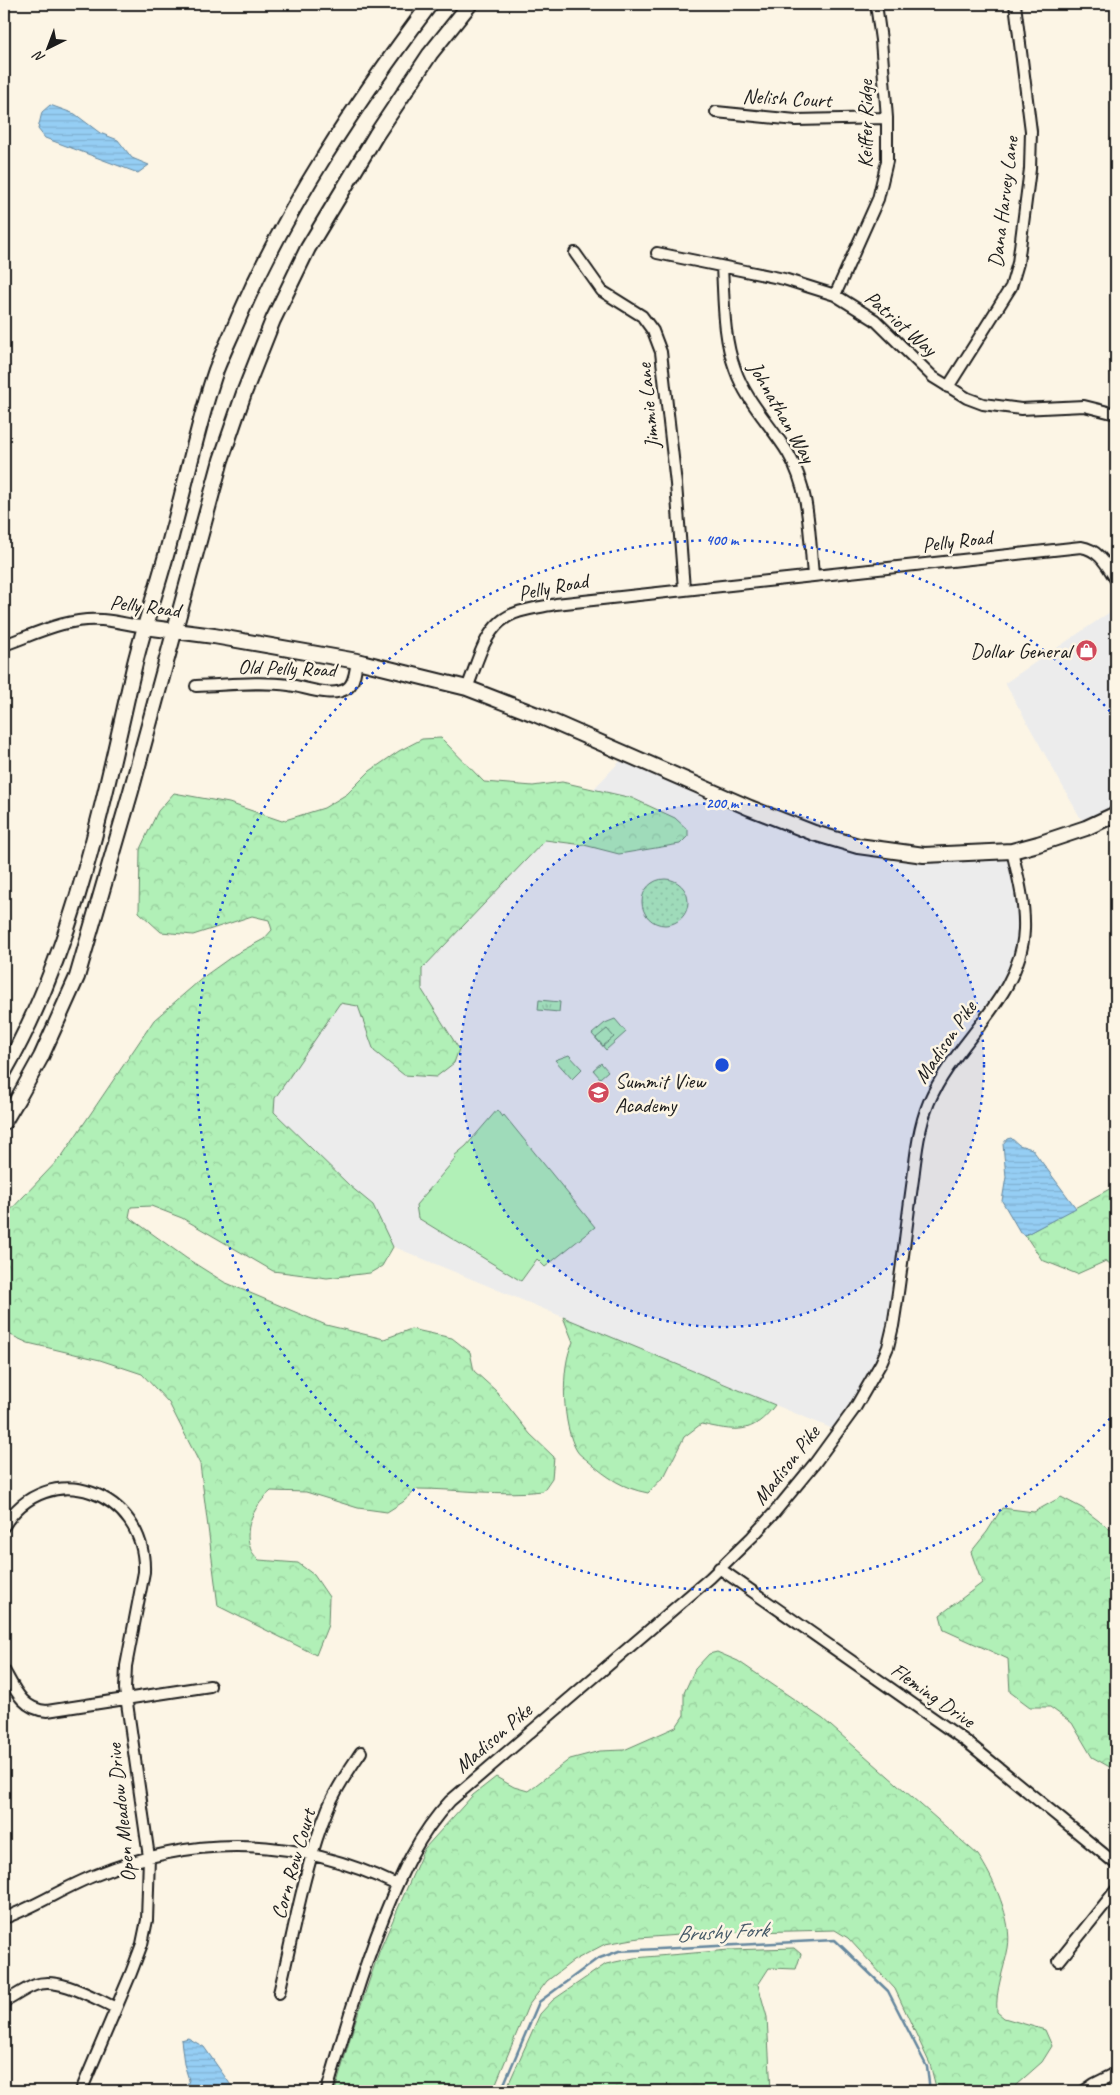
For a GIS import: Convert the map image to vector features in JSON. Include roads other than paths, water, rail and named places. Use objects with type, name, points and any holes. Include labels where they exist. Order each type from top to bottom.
[{"type":"main road","points":[[4,1072],[36,1010],[58,956],[80,887],[124,718],[145,627],[216,370],[253,285],[290,214],[341,130],[430,4]]},
{"type":"main road","points":[[4,1122],[41,1057],[77,977],[131,791],[222,460],[244,393],[273,320],[308,248],[376,135],[430,54],[470,4]]},
{"type":"main road","name":"Pelly Road","points":[[145,627],[174,630],[357,661],[467,688]]},
{"type":"main road","points":[[467,688],[537,716],[750,808],[858,846],[924,855],[1012,850],[1038,844],[1086,828],[1116,814]]},
{"type":"street","name":"Keiffer Ridge","points":[[835,295],[878,199],[887,161],[887,118],[881,40],[876,4]]},
{"type":"street","name":"Dana Harvey Lane","points":[[948,388],[1011,287],[1018,262],[1030,169],[1031,131],[1015,4]]},
{"type":"street","name":"Nelish Court","points":[[716,112],[796,120],[887,118]]},
{"type":"street","name":"Patriot Way","points":[[658,252],[784,279],[835,295],[875,320],[933,377],[948,388],[983,404],[1003,408],[1084,406],[1116,414]]},
{"type":"street","name":"Jimmie Lane","points":[[575,253],[602,291],[642,316],[653,331],[661,352],[676,484],[684,589]]},
{"type":"street","name":"Johnathan Way","points":[[722,267],[729,352],[746,393],[788,453],[802,485],[807,508],[812,575]]},
{"type":"street","name":"Pelly Road","points":[[467,688],[486,641],[500,621],[521,611],[556,604],[1081,547],[1089,548],[1098,554],[1116,580]]},
{"type":"street","name":"Pelly Road","points":[[4,645],[58,625],[78,621],[101,620],[145,627]]},
{"type":"street","name":"Old Pelly Road","points":[[196,686],[267,683],[332,692],[345,690],[352,684],[357,661]]},
{"type":"street","name":"Madison Pike","points":[[327,2091],[359,1984],[397,1885],[434,1818],[450,1801],[719,1568],[774,1513],[815,1462],[870,1384],[888,1346],[902,1270],[919,1136],[928,1103],[949,1064],[1003,993],[1018,962],[1024,928],[1020,886],[1012,850]]},
{"type":"street","name":"Open Meadow Drive","points":[[4,1526],[16,1509],[40,1494],[70,1488],[95,1493],[109,1501],[130,1520],[138,1534],[145,1561],[126,1666],[126,1698],[149,1857],[149,1899],[144,1936],[131,1973],[81,2091]]},
{"type":"street","name":"Fleming Drive","points":[[719,1568],[967,1742],[1116,1864]]},
{"type":"street","points":[[4,1670],[24,1702],[37,1710],[47,1711],[210,1686]]},
{"type":"street","name":"Corn Row Court","points":[[279,1993],[312,1854],[331,1802],[361,1752]]},
{"type":"street","points":[[4,1918],[34,1906],[94,1875],[149,1857],[197,1848],[235,1846],[280,1848],[312,1854],[375,1874],[397,1885]]},
{"type":"street","points":[[1059,1962],[1116,1890]]},
{"type":"street","points":[[4,2002],[33,1985],[49,1982],[66,1986],[116,2008]]},
{"type":"street","points":[[1084,2091],[1116,2073]]},
{"type":"water","points":[[50,105],[75,114],[100,133],[118,140],[132,158],[149,165],[138,173],[45,138],[38,129],[42,112]]},
{"type":"water","points":[[1011,1138],[1019,1145],[1032,1149],[1076,1208],[1025,1235],[1020,1232],[1002,1201],[1006,1177],[1003,1144],[1007,1139]]},
{"type":"water","points":[[188,2038],[204,2047],[235,2091],[185,2091],[189,2080],[184,2064],[181,2040]]},
{"type":"waterway","name":"Brushy Fork","points":[[501,2091],[539,2002],[597,1959],[619,1951],[835,1940],[888,1991],[927,2067],[930,2091]]},
{"type":"place","name":"Dollar General","points":[[1087,651]]},
{"type":"place","name":"Summit View Academy","points":[[599,1093]]}]
